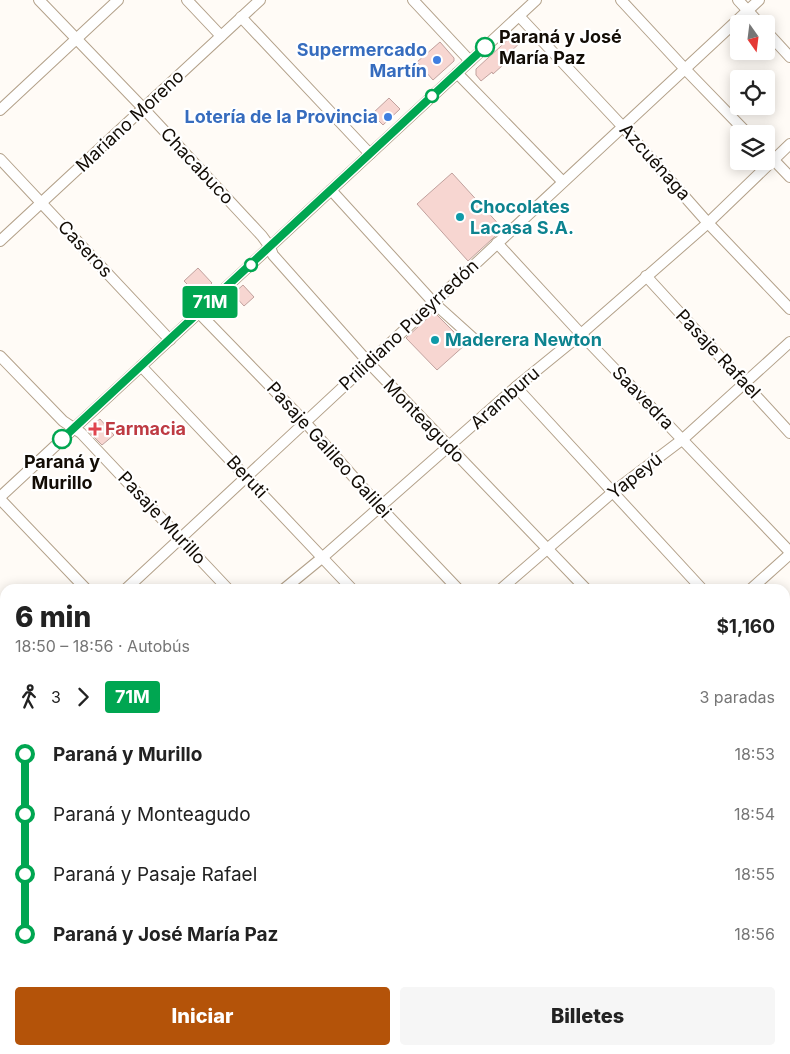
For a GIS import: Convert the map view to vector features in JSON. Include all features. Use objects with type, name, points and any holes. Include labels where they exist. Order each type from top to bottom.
[{"type":"street","name":"Chacabuco","points":[[39,0],[143,108],[270,247]]},
{"type":"street","points":[[0,110],[118,0]]},
{"type":"street","points":[[187,0],[221,36]]},
{"type":"street","name":"Mariano Moreno","points":[[0,242],[260,0]]},
{"type":"street","points":[[413,0],[470,61]]},
{"type":"street","points":[[81,584],[0,498],[536,0]]},
{"type":"street","points":[[621,0],[739,125]]},
{"type":"street","points":[[738,0],[752,15]]},
{"type":"street","name":"Prilidiano Pueyrredón","points":[[131,584],[759,0]]},
{"type":"street","name":"Azcuénaga","points":[[519,16],[623,126],[708,222],[790,309]]},
{"type":"street","points":[[242,17],[370,154]]},
{"type":"street","points":[[775,41],[790,57]]},
{"type":"street","points":[[457,73],[563,182]]},
{"type":"street","name":"Aramburu","points":[[775,153],[790,144]]},
{"type":"street","name":"Caseros","points":[[0,159],[170,340]]},
{"type":"street","points":[[775,162],[790,178]]},
{"type":"street","name":"Aramburu","points":[[290,584],[516,387],[581,334],[708,222],[757,170]]},
{"type":"street","points":[[331,190],[434,303],[474,339]]},
{"type":"street","name":"Saavedra","points":[[497,243],[790,553]]},
{"type":"street","name":"Monteagudo","points":[[270,247],[273,255],[369,363],[581,584]]},
{"type":"street","name":"Pasaje Rafael","points":[[646,276],[790,433]]},
{"type":"street","name":"Pasaje Galileo Galilei","points":[[199,312],[305,422],[380,507],[453,584]]},
{"type":"street","name":"Yapeyú","points":[[507,584],[613,492],[683,439],[790,342]]},
{"type":"street","name":"Pasaje Murillo","points":[[0,356],[62,421],[81,433],[223,584]]},
{"type":"street","name":"Beruti","points":[[141,366],[347,584]]},
{"type":"street","points":[[516,387],[697,584]]},
{"type":"street","points":[[756,584],[790,553]]},
{"type":"building","points":[[513,35],[520,43],[500,61],[503,65],[481,81],[476,75],[476,69]]},
{"type":"building","name":"Supermercado Martín","points":[[440,42],[454,58],[454,61],[433,80],[417,62]]},
{"type":"building","points":[[389,98],[400,109],[383,125],[372,114]]},
{"type":"building","name":"Chocolates Lacasa S.A.","points":[[452,173],[503,229],[468,261],[417,204]]},
{"type":"building","points":[[198,268],[212,283],[199,296],[184,281]]},
{"type":"building","points":[[243,285],[254,297],[244,306],[233,294]]},
{"type":"building","name":"Maderera Newton","points":[[434,312],[466,344],[437,370],[406,338]]},
{"type":"building","points":[[100,419],[114,435],[102,445],[91,434],[91,426]]},
{"type":"bus line","name":"71M","points":[[62,439],[485,47]]},
{"type":"place","name":"Paraná y José María Paz","points":[[485,47]]},
{"type":"place","name":"Supermercado Martín","points":[[437,60]]},
{"type":"place","name":"Lotería de la Provincia","points":[[388,117]]},
{"type":"place","name":"Chocolates Lacasa S.A.","points":[[460,217]]},
{"type":"place","name":"Maderera Newton","points":[[435,340]]},
{"type":"place","name":"Farmacia","points":[[95,429]]},
{"type":"place","name":"Paraná y Murillo","points":[[62,439]]}]
